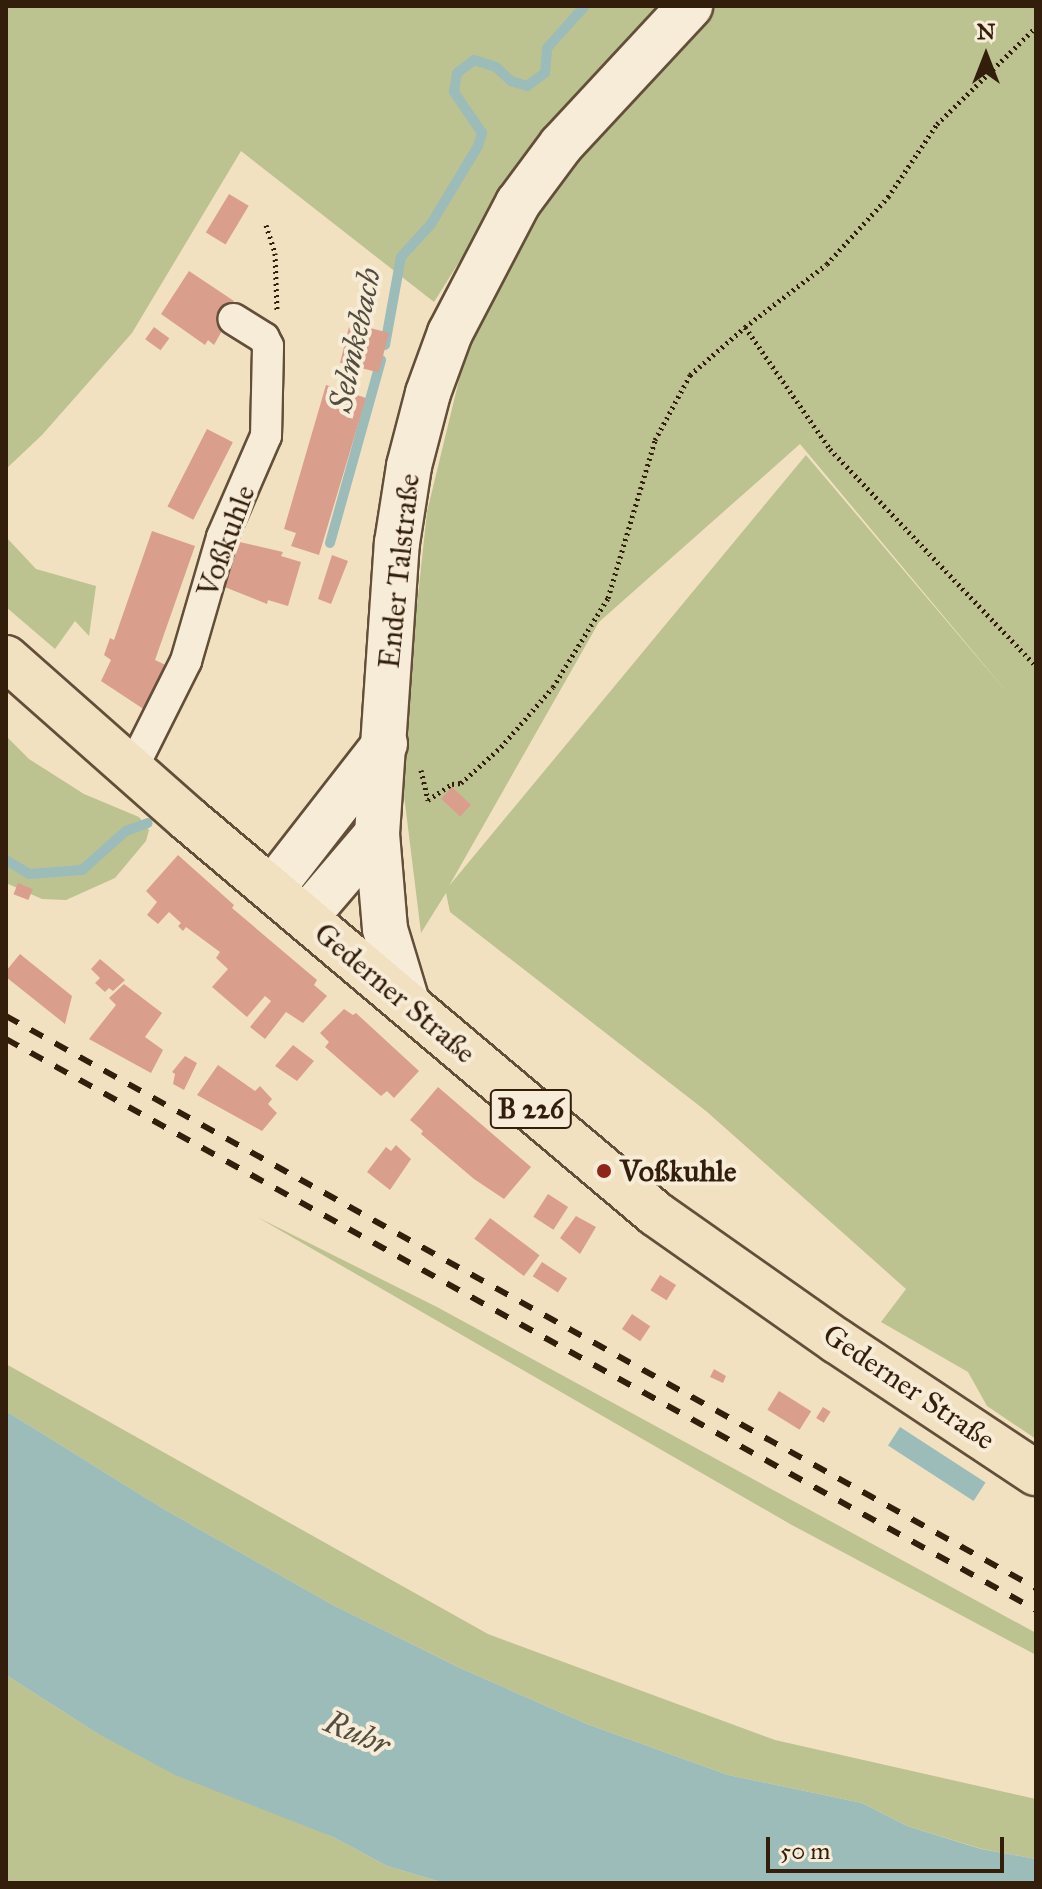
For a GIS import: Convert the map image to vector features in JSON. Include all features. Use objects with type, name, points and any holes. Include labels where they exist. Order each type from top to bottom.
[{"type":"main road","name":"Ender Talstraße","points":[[407,1002],[385,929],[377,834],[397,543],[409,466],[428,393],[450,333],[518,203],[561,145],[690,6]]},
{"type":"main road","name":"Gederner Straße","points":[[6,658],[272,889],[656,1214],[837,1341],[1036,1473]]},
{"type":"main road","points":[[272,889],[385,744]]},
{"type":"main road","points":[[306,917],[377,834]]},
{"type":"street","points":[[234,319],[264,338],[268,346]]},
{"type":"street","name":"Voßkuhle","points":[[132,769],[186,661],[222,537],[266,436],[268,346]]},
{"type":"path","points":[[428,800],[452,784],[461,783],[481,765],[553,687],[608,598],[655,440],[690,375],[745,327],[827,264],[888,197],[937,124],[1036,27]]},
{"type":"path","points":[[266,225],[275,253],[278,281],[276,325],[268,346]]},
{"type":"path","points":[[745,327],[830,449],[1036,666]]},
{"type":"green space","points":[[6,6],[667,6],[502,194],[434,302],[241,151],[132,333],[42,435],[6,469]]},
{"type":"green space","points":[[713,6],[1036,6],[1036,1439],[987,1406],[968,1372],[881,1322],[906,1289],[706,1111],[450,912],[446,893],[421,933],[400,763],[427,512],[473,322],[532,218],[599,129]],"holes":[[[800,444],[1011,697],[806,455],[449,886],[599,622]]]},
{"type":"green space","points":[[6,537],[36,569],[96,586],[89,636],[75,621],[55,649],[6,607]]},
{"type":"green space","points":[[6,736],[29,759],[84,794],[139,817],[149,830],[146,841],[115,878],[66,900],[42,899],[6,883]]},
{"type":"green space","points":[[257,1217],[437,1307],[1036,1633],[1036,1655],[790,1524]]},
{"type":"green space","points":[[6,1364],[488,1634],[775,1740],[1036,1799],[1036,1859],[982,1849],[907,1826],[862,1803],[728,1775],[587,1724],[460,1668],[331,1604],[162,1508],[6,1411]]},
{"type":"green space","points":[[6,1675],[95,1732],[333,1837],[387,1866],[444,1883],[6,1883]]},
{"type":"water","name":"Ruhr","points":[[6,1411],[162,1508],[331,1604],[460,1668],[587,1724],[728,1775],[862,1803],[907,1826],[981,1849],[1036,1859],[1036,1883],[444,1883],[387,1866],[333,1837],[175,1775],[95,1732],[6,1675]]},
{"type":"water","points":[[900,1427],[986,1483],[974,1501],[888,1445]]},
{"type":"building","points":[[229,194],[249,206],[226,244],[206,233]]},
{"type":"building","points":[[189,271],[234,301],[222,319],[227,322],[214,345],[208,340],[205,345],[161,314]]},
{"type":"building","points":[[350,323],[389,333],[379,372],[340,363]]},
{"type":"building","points":[[154,327],[169,338],[161,350],[145,339]]},
{"type":"building","points":[[326,385],[366,398],[319,555],[291,546],[296,533],[284,529]]},
{"type":"building","points":[[207,429],[233,442],[193,520],[168,507]]},
{"type":"building","points":[[152,531],[195,546],[155,660],[172,668],[148,712],[101,681],[111,660],[104,655],[110,638],[114,640]]},
{"type":"building","points":[[231,540],[283,552],[281,556],[301,562],[288,606],[268,600],[267,604],[217,584]]},
{"type":"building","points":[[332,555],[348,561],[331,604],[318,599]]},
{"type":"building","points":[[452,787],[471,805],[460,816],[441,799]]},
{"type":"building","points":[[178,855],[234,905],[232,908],[317,980],[314,985],[327,996],[303,1023],[286,1012],[265,1039],[250,1027],[271,1001],[265,996],[247,1017],[212,987],[228,969],[216,958],[220,952],[186,927],[183,931],[178,926],[181,923],[169,912],[158,924],[147,915],[157,902],[146,891]]},
{"type":"building","points":[[18,883],[33,889],[28,900],[14,894]]},
{"type":"building","points":[[20,954],[72,996],[65,1024],[6,977],[6,971]]},
{"type":"building","points":[[100,959],[125,980],[113,991],[109,988],[105,992],[95,983],[100,978],[91,969]]},
{"type":"building","points":[[124,984],[162,1013],[145,1037],[163,1050],[151,1073],[89,1039],[116,1005],[109,998]]},
{"type":"building","points":[[344,1009],[353,1015],[356,1013],[419,1071],[394,1098],[387,1091],[381,1096],[325,1047],[329,1042],[320,1033]]},
{"type":"building","points":[[293,1045],[314,1061],[297,1081],[275,1066]]},
{"type":"building","points":[[185,1056],[197,1063],[184,1090],[173,1084],[175,1074],[172,1072]]},
{"type":"building","points":[[218,1065],[255,1091],[260,1086],[272,1099],[268,1104],[277,1113],[262,1131],[197,1095]]},
{"type":"building","points":[[438,1087],[531,1167],[504,1199],[474,1179],[421,1134],[423,1131],[410,1120]]},
{"type":"building","points":[[396,1145],[411,1159],[390,1190],[367,1172],[386,1147],[391,1151]]},
{"type":"building","points":[[548,1194],[568,1207],[553,1230],[533,1217]]},
{"type":"building","points":[[576,1216],[596,1227],[580,1254],[560,1238]]},
{"type":"building","points":[[490,1218],[540,1255],[524,1276],[474,1239]]},
{"type":"building","points":[[542,1262],[567,1278],[558,1293],[533,1276]]},
{"type":"building","points":[[660,1275],[676,1285],[667,1300],[650,1290]]},
{"type":"building","points":[[632,1314],[650,1326],[640,1341],[622,1329]]},
{"type":"building","points":[[714,1369],[726,1376],[723,1383],[710,1377]]},
{"type":"building","points":[[779,1391],[811,1411],[800,1430],[767,1410]]},
{"type":"building","points":[[823,1407],[831,1412],[824,1423],[816,1418]]},
{"type":"waterway","name":"Selmkebach","points":[[385,345],[401,257],[431,224],[478,146],[482,133],[454,92],[457,73],[474,60],[496,67],[511,81],[527,86],[545,73],[547,48],[585,6]]},
{"type":"waterway","name":"Selmkebach","points":[[330,543],[381,360]]},
{"type":"waterway","name":"Selmkebach","points":[[6,860],[29,874],[82,870],[126,831],[148,823]]},
{"type":"railway","points":[[6,1016],[1036,1588]]},
{"type":"railway","points":[[6,1039],[1036,1610]]},
{"type":"place","name":"Voßkuhle","points":[[604,1171]]}]
